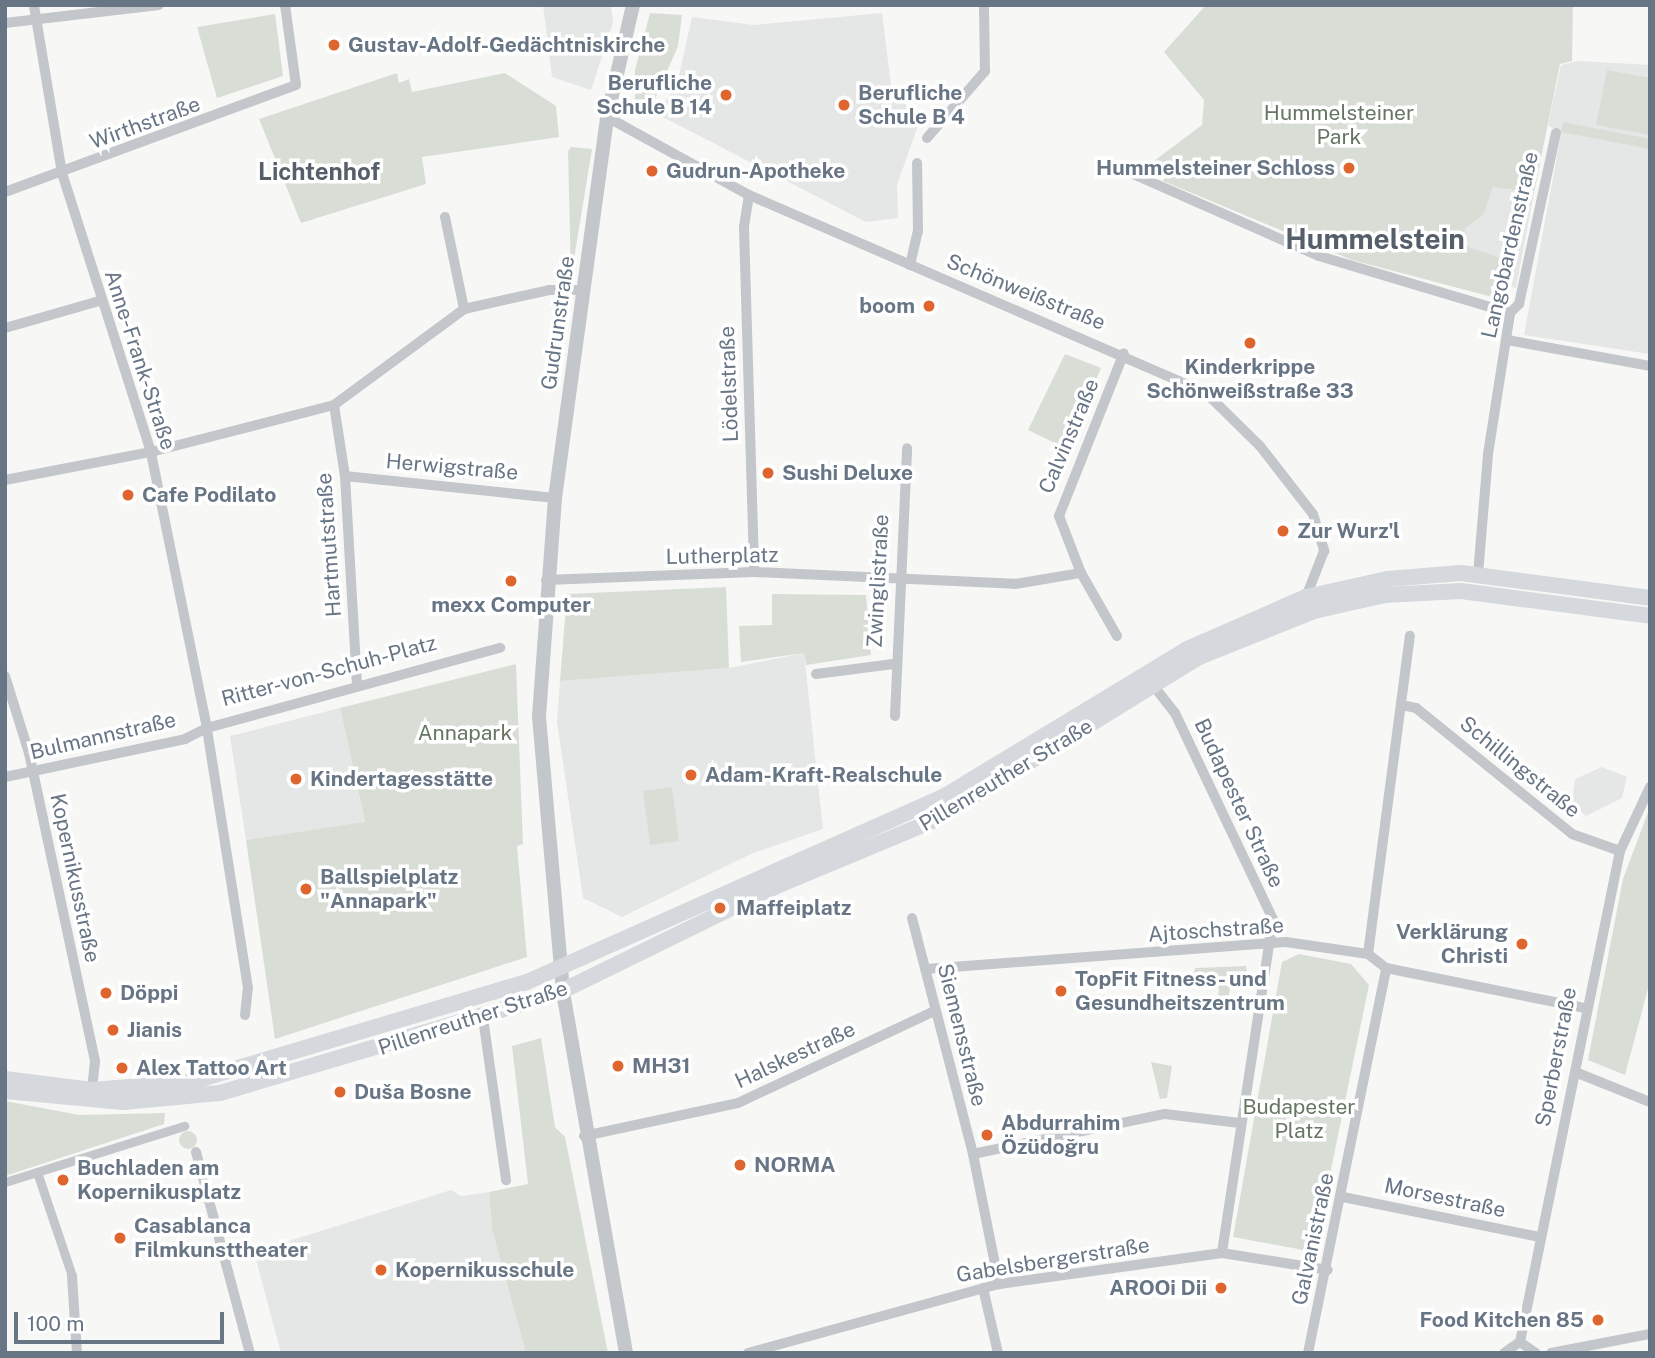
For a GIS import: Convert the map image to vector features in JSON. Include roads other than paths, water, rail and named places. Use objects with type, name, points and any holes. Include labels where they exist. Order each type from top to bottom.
[{"type":"main road","name":"Pillenreuther Straße","points":[[5,1079],[92,1090],[224,1075],[560,969],[741,882],[943,797],[1187,649],[1306,597],[1405,577],[1478,574],[1650,598]]},
{"type":"main road","name":"Pillenreuther Straße","points":[[5,1091],[94,1102],[202,1096],[483,1018],[562,991],[774,887],[935,820],[1153,685],[1263,627],[1385,595],[1487,592],[1650,616]]},
{"type":"street","name":"Anne-Frank-Straße","points":[[34,5],[34,21],[62,173],[99,301],[151,452],[207,728]]},
{"type":"street","points":[[5,23],[159,5]]},
{"type":"street","name":"Wirthstraße","points":[[5,192],[296,85],[285,5]]},
{"type":"street","name":"Gudrunstraße","points":[[560,969],[541,755],[541,648],[546,580],[607,117],[633,5]]},
{"type":"street","points":[[926,138],[985,71],[984,5]]},
{"type":"street","name":"Schönweißstraße","points":[[607,117],[749,195],[1124,353],[1215,402],[1306,505],[1324,551],[1306,597]]},
{"type":"street","name":"Langobardenstraße","points":[[1478,574],[1488,454],[1510,313],[1519,304],[1556,133]]},
{"type":"street","points":[[910,265],[918,232],[917,163]]},
{"type":"street","points":[[1133,174],[1319,256],[1510,313]]},
{"type":"street","name":"Lödelstraße","points":[[749,195],[744,228],[754,572]]},
{"type":"street","points":[[444,217],[464,309]]},
{"type":"street","points":[[5,480],[151,452],[334,405],[464,309],[549,289],[584,290]]},
{"type":"street","points":[[5,328],[99,301]]},
{"type":"street","points":[[1507,340],[1650,366]]},
{"type":"street","name":"Calvinstraße","points":[[1117,636],[1081,573],[1060,525],[1060,506],[1124,353]]},
{"type":"street","name":"Hartmutstraße","points":[[334,405],[345,476],[357,683]]},
{"type":"street","name":"Zwinglistraße","points":[[895,716],[893,664],[906,448]]},
{"type":"street","name":"Herwigstraße","points":[[345,476],[555,498]]},
{"type":"street","name":"Lutherplatz","points":[[546,580],[754,572],[897,581]]},
{"type":"street","points":[[897,581],[1015,584],[1081,573]]},
{"type":"street","points":[[1410,636],[1368,954],[1386,968],[1584,1008]]},
{"type":"street","name":"Ritter-von-Schuh-Platz","points":[[245,1015],[248,988],[207,728],[357,683],[500,648]]},
{"type":"street","points":[[816,674],[893,664]]},
{"type":"street","name":"Kopernikusstraße","points":[[5,677],[33,773],[95,1060],[92,1090]]},
{"type":"street","name":"Budapester Straße","points":[[1153,685],[1175,713],[1273,919],[1273,945]]},
{"type":"street","name":"Schillingstraße","points":[[1401,705],[1416,708],[1572,834],[1620,851]]},
{"type":"street","name":"Bulmannstraße","points":[[5,777],[185,739],[207,728]]},
{"type":"street","name":"Sperberstraße","points":[[1520,1342],[1539,1237],[1575,1072],[1584,1008],[1620,851],[1650,787]]},
{"type":"street","name":"Siemensstraße","points":[[912,918],[934,1011],[974,1154],[999,1284]]},
{"type":"street","points":[[1222,1254],[1239,1123],[1273,945]]},
{"type":"street","name":"Ajtoschstraße","points":[[926,969],[987,960],[1273,945],[1368,954]]},
{"type":"street","name":"Galvanistraße","points":[[1308,1353],[1343,1197],[1386,968]]},
{"type":"street","points":[[560,969],[584,1136],[626,1353]]},
{"type":"street","name":"Halskestraße","points":[[584,1136],[738,1103],[934,1011]]},
{"type":"street","points":[[483,1018],[506,1180]]},
{"type":"street","points":[[1575,1072],[1650,1102]]},
{"type":"street","points":[[974,1154],[1165,1114],[1239,1123]]},
{"type":"street","points":[[5,1182],[184,1126]]},
{"type":"street","points":[[196,1152],[250,1353]]},
{"type":"street","points":[[37,1172],[72,1276],[77,1353]]},
{"type":"street","name":"Morsestraße","points":[[1343,1197],[1539,1237]]},
{"type":"street","name":"Gabelsbergerstraße","points":[[748,1353],[999,1284],[1222,1254],[1328,1270]]},
{"type":"street","points":[[983,1288],[998,1353]]},
{"type":"street","points":[[1551,1353],[1650,1334]]},
{"type":"street","points":[[1504,1353],[1520,1342],[1536,1353]]},
{"type":"place","name":"Gustav-Adolf-Gedächtniskirche","points":[[334,45]]},
{"type":"place","name":"Berufliche Schule B 14","points":[[726,95]]},
{"type":"place","name":"Berufliche Schule B 4","points":[[844,105]]},
{"type":"place","name":"Hummelsteiner Schloss","points":[[1349,168]]},
{"type":"place","name":"Gudrun-Apotheke","points":[[652,171]]},
{"type":"place","name":"boom","points":[[929,306]]},
{"type":"place","name":"Kinderkrippe Schönweißstraße 33","points":[[1250,343]]},
{"type":"place","name":"Sushi Deluxe","points":[[768,473]]},
{"type":"place","name":"Cafe Podilato","points":[[128,495]]},
{"type":"place","name":"Zur Wurz'l","points":[[1283,531]]},
{"type":"place","name":"mexx Computer","points":[[511,581]]},
{"type":"place","name":"Adam-Kraft-Realschule","points":[[691,775]]},
{"type":"place","name":"Kindertagesstätte","points":[[296,779]]},
{"type":"place","name":"Ballspielplatz \"Annapark\"","points":[[306,889]]},
{"type":"place","name":"Maffeiplatz","points":[[720,908]]},
{"type":"place","name":"Verklärung Christi","points":[[1522,944]]},
{"type":"place","name":"TopFit Fitness- und Gesundheitszentrum","points":[[1061,991]]},
{"type":"place","name":"Döppi","points":[[106,993]]},
{"type":"place","name":"Jianis","points":[[113,1030]]},
{"type":"place","name":"MH31","points":[[618,1066]]},
{"type":"place","name":"Alex Tattoo Art","points":[[122,1068]]},
{"type":"place","name":"Duša Bosne","points":[[340,1092]]},
{"type":"place","name":"Abdurrahim Özüdoğru","points":[[987,1135]]},
{"type":"place","name":"NORMA","points":[[740,1165]]},
{"type":"place","name":"Buchladen am Kopernikusplatz","points":[[63,1180]]},
{"type":"place","name":"Casablanca Filmkunsttheater","points":[[120,1238]]},
{"type":"place","name":"Kopernikusschule","points":[[381,1270]]},
{"type":"place","name":"AROOi Dii","points":[[1221,1288]]},
{"type":"place","name":"Food Kitchen 85","points":[[1598,1320]]},
{"type":"district","name":"Lichtenhof","points":[[319,172]]},
{"type":"district","name":"Hummelstein","points":[[1375,239]]},
{"type":"park label","name":"Hummelsteiner Park","points":[[1339,125]]},
{"type":"park label","name":"Annapark","points":[[465,733]]},
{"type":"park label","name":"Budapester Platz","points":[[1299,1119]]}]
